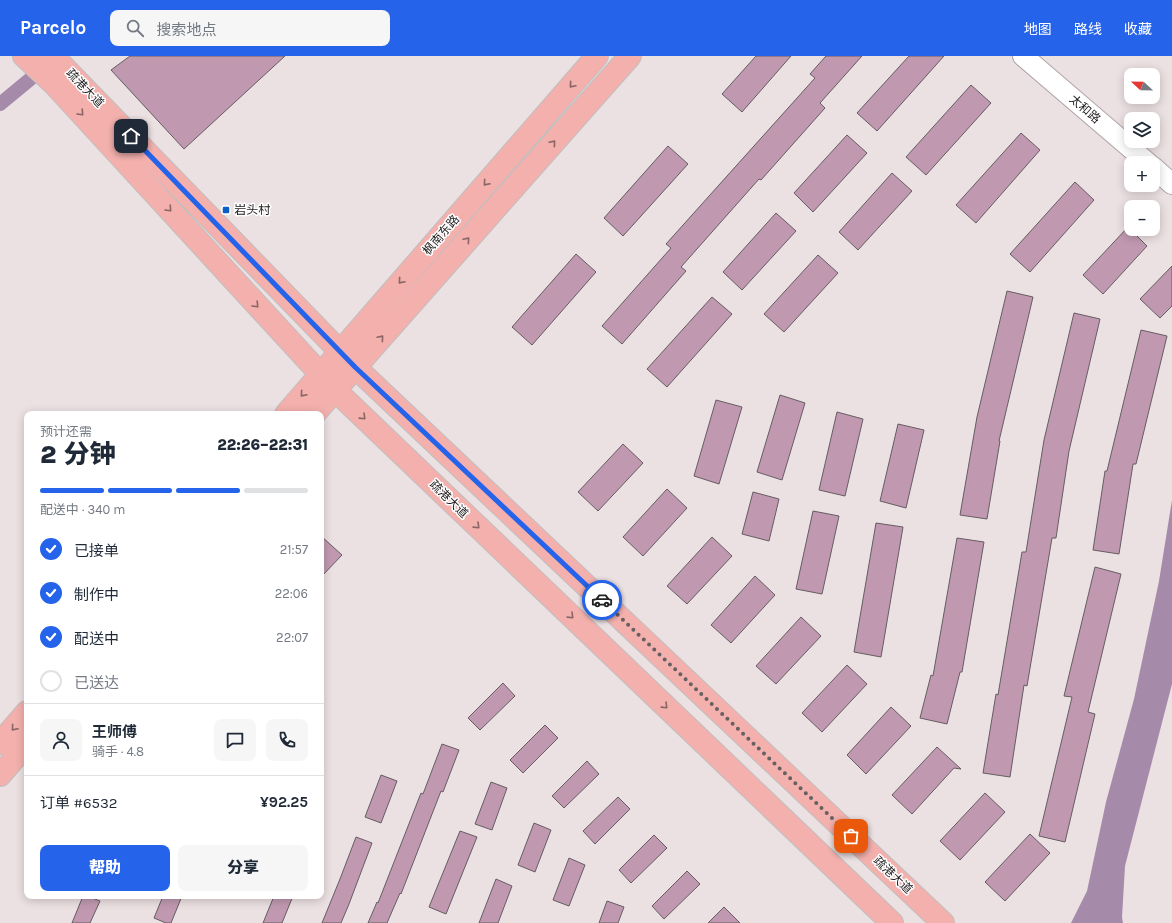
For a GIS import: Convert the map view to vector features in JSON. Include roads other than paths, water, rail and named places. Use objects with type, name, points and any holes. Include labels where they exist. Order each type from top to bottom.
[{"type":"main road","name":"枫南东路","points":[[289,411],[598,56]]},
{"type":"main road","points":[[317,411],[630,56]]},
{"type":"main road","name":"疏港大道","points":[[27,59],[58,70],[355,367],[943,923]]},
{"type":"main road","name":"疏港大道","points":[[58,70],[335,390],[892,923]]},
{"type":"main road","points":[[0,743],[24,715]]},
{"type":"main road","points":[[0,775],[24,747]]},
{"type":"street","name":"太和路","points":[[1023,56],[1140,156]]},
{"type":"street","points":[[1160,173],[1172,184]]},
{"type":"waterway","points":[[0,104],[46,66]]},
{"type":"place","name":"岩头村","points":[[226,210]]}]
